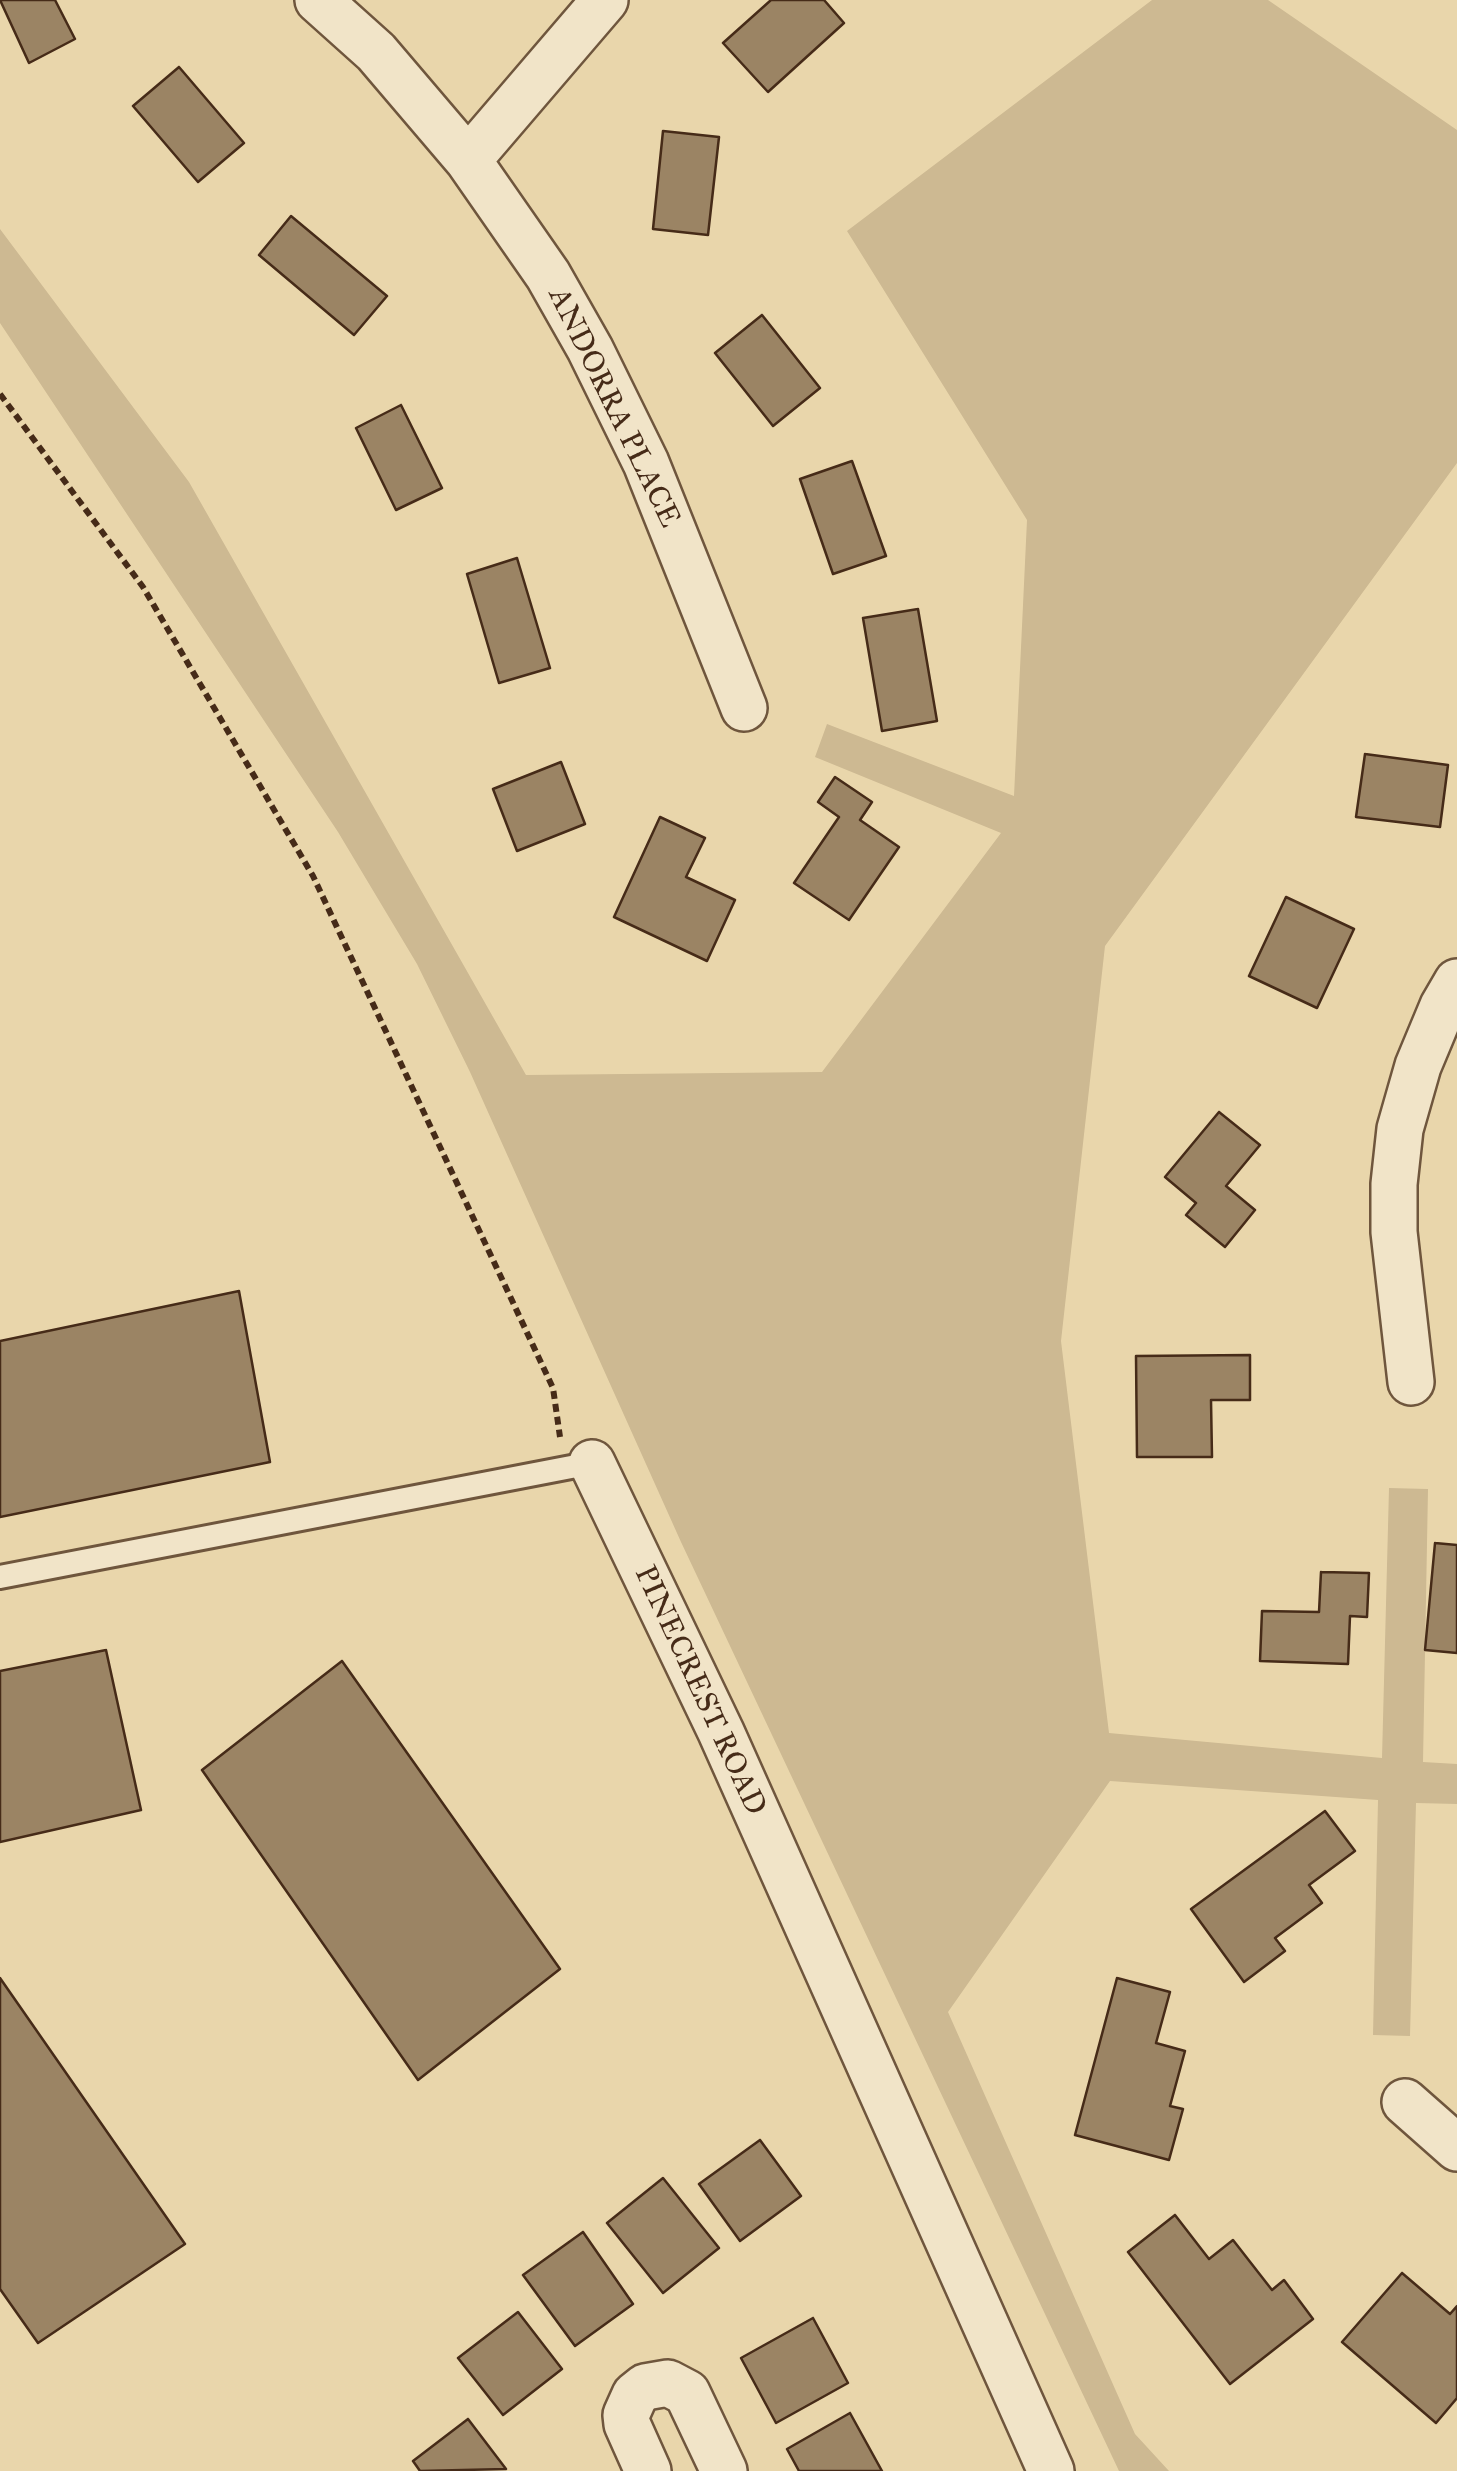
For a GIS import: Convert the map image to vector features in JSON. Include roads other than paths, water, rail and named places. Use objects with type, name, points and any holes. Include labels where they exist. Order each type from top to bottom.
[{"type":"street","name":"ANDORRA PLACE","points":[[318,0],[376,52],[468,160],[548,276],[590,349],[646,463],[744,708]]},
{"type":"street","points":[[468,160],[605,0]]},
{"type":"street","points":[[1411,1382],[1394,1232],[1400,1129],[1418,1066],[1457,982]]},
{"type":"street","name":"PINECREST ROAD","points":[[578,1465],[721,1732],[1051,2471]]},
{"type":"street","points":[[1405,2102],[1457,2148]]},
{"type":"street","points":[[648,2471],[626,2424],[626,2415],[645,2387],[668,2383],[687,2393],[724,2471]]},
{"type":"lane","points":[[0,1578],[578,1465]]}]
